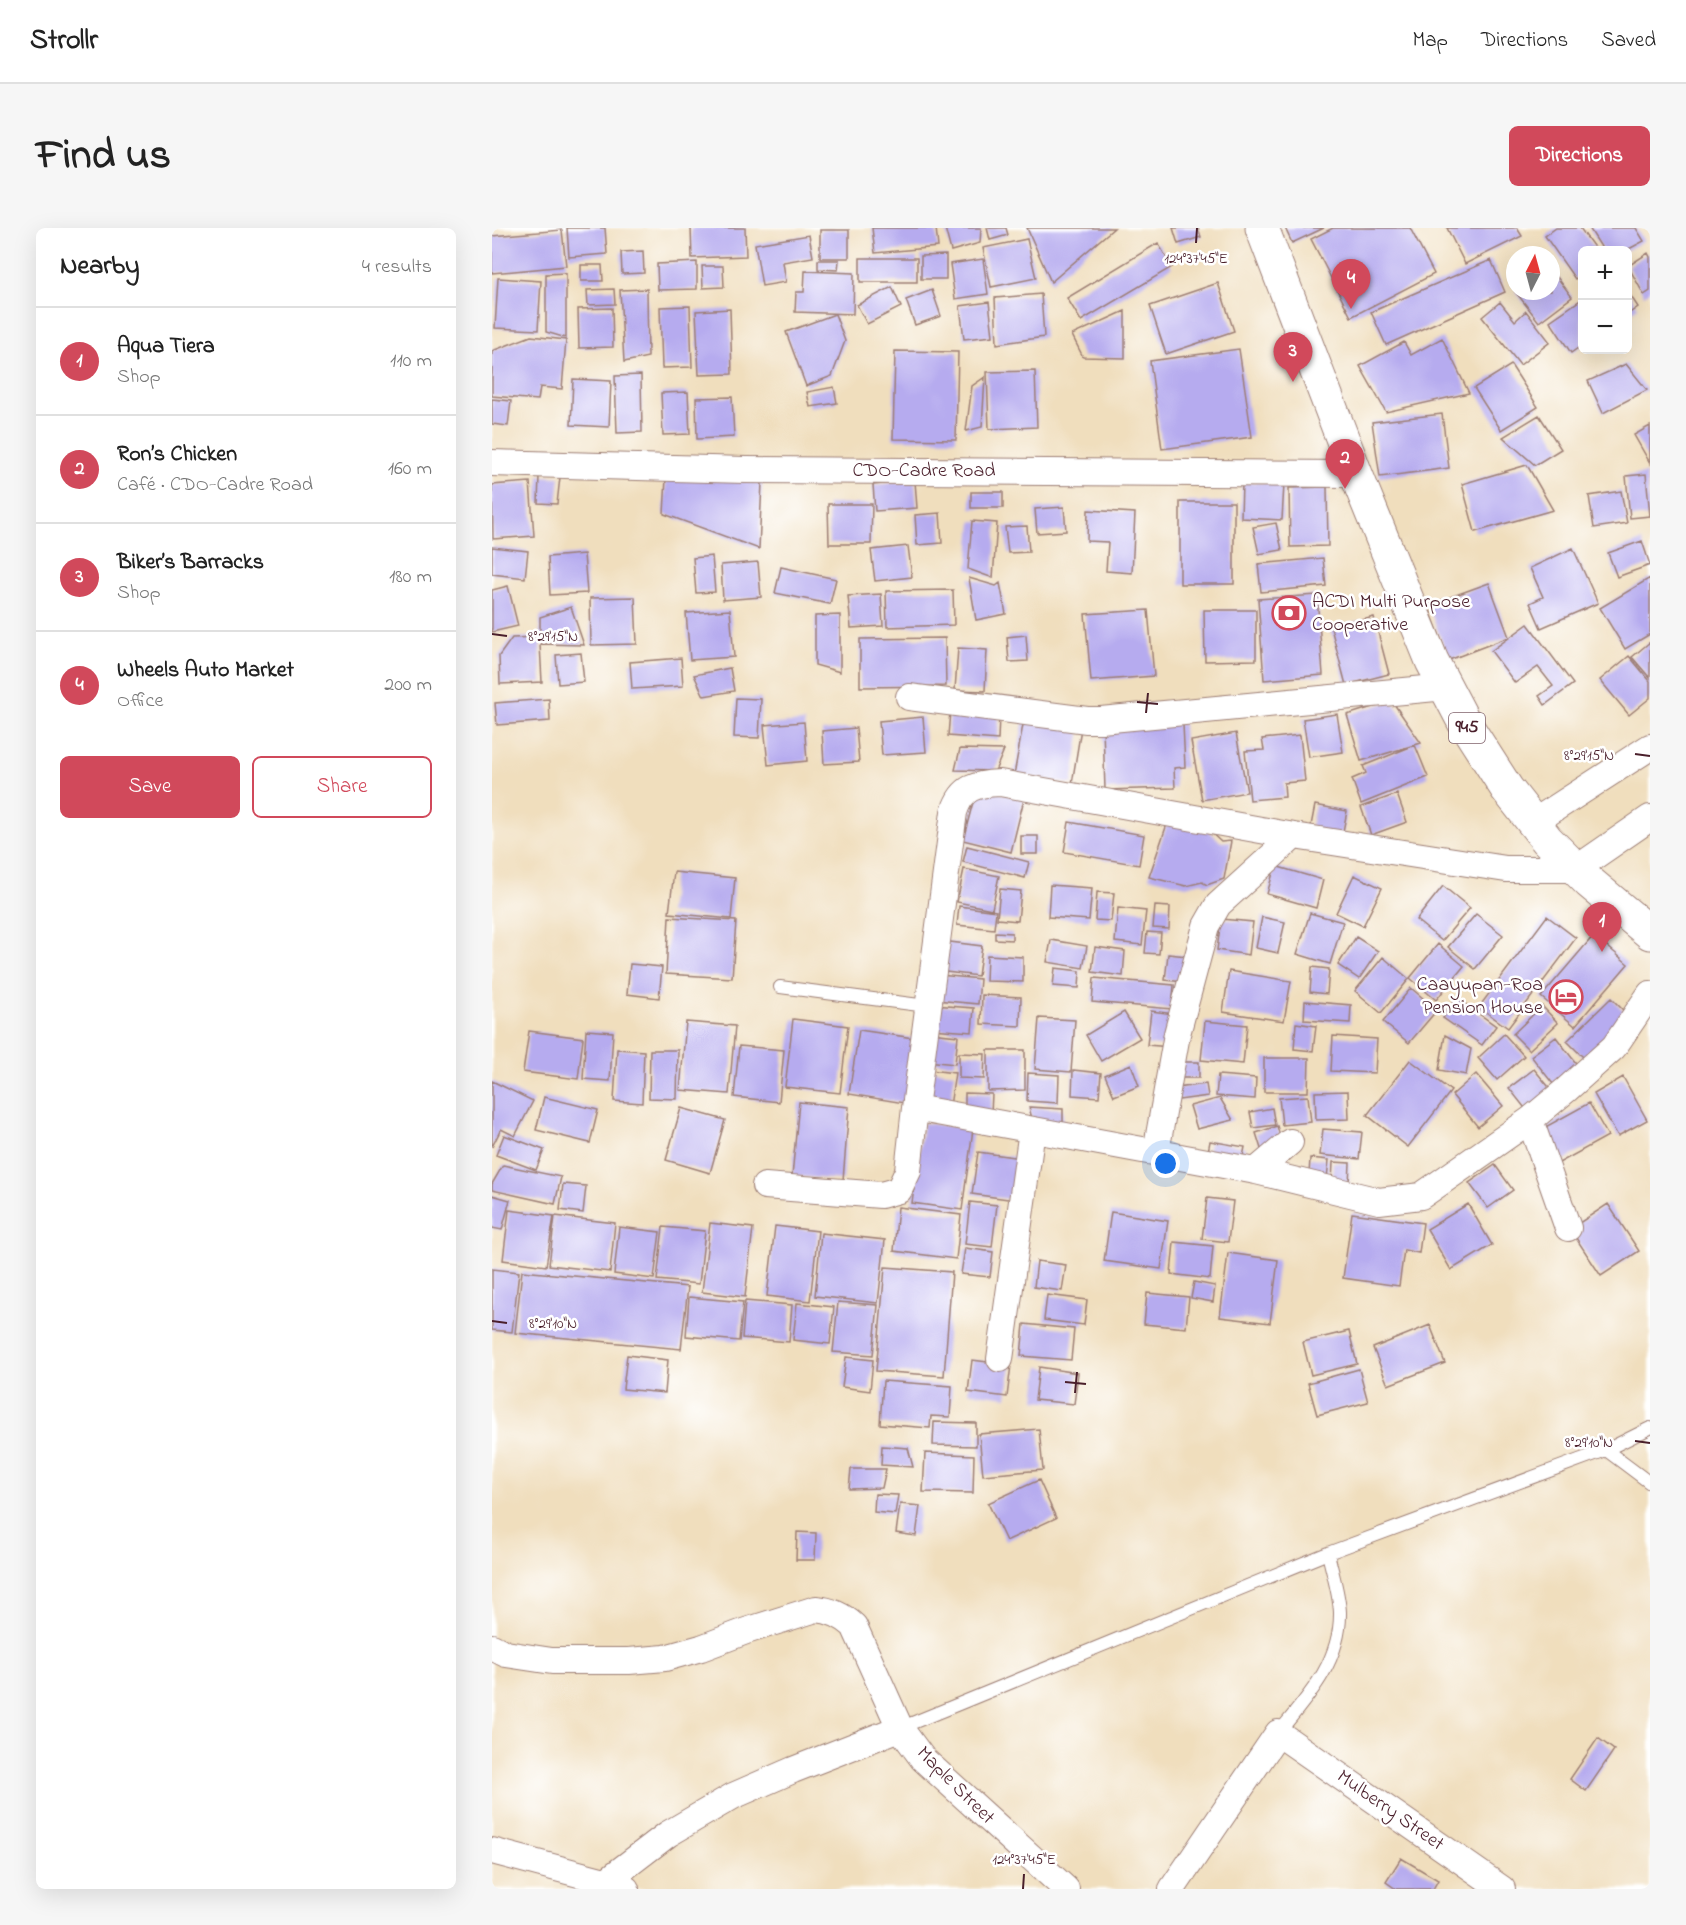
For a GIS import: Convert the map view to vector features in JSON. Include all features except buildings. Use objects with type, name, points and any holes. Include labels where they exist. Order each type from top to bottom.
[{"type":"main road","name":"945","points":[[1263,228],[1356,474],[1432,661],[1464,722],[1487,759],[1547,840],[1589,882],[1650,933]]},
{"type":"street","name":"CDO-Cadre Road","points":[[492,464],[770,470],[1356,474]]},
{"type":"street","points":[[909,697],[1101,720],[1446,687]]},
{"type":"street","points":[[1534,822],[1650,747]]},
{"type":"street","points":[[765,1186],[881,1195],[899,1190],[903,1184],[908,1171],[927,1006],[954,812],[957,800],[973,787],[1000,783],[1293,836],[1506,869],[1576,869],[1650,818]]},
{"type":"street","points":[[1156,1152],[1177,1034],[1206,926],[1218,905],[1293,836]]},
{"type":"street","points":[[915,1107],[1256,1171],[1379,1201],[1421,1196],[1530,1120],[1614,1047],[1650,994]]},
{"type":"street","points":[[1530,1120],[1568,1228]]},
{"type":"street","points":[[1000,1359],[1032,1130]]},
{"type":"street","points":[[1256,1171],[1290,1142]]},
{"type":"street","name":"Maple Street","points":[[492,1647],[506,1654],[552,1661],[629,1661],[665,1658],[816,1609],[828,1610],[844,1617],[854,1626],[900,1728],[923,1759],[1066,1889]]},
{"type":"street","points":[[492,1851],[609,1886],[668,1834],[733,1796],[900,1728]]},
{"type":"street","points":[[1172,1889],[1278,1733]]},
{"type":"street","name":"Mulberry Street","points":[[1278,1733],[1502,1889]]},
{"type":"lane","points":[[780,987],[927,1006]]},
{"type":"lane","points":[[900,1728],[1328,1553],[1606,1450],[1650,1428]]},
{"type":"lane","points":[[1606,1450],[1650,1483]]},
{"type":"lane","points":[[1278,1733],[1307,1698],[1327,1667],[1338,1638],[1340,1611],[1328,1553]]},
{"type":"place","name":"Wheels Auto Market","points":[[1351,309]]},
{"type":"place","name":"Biker’s Barracks","points":[[1293,382]]},
{"type":"place","name":"Ron’s Chicken","points":[[1345,489]]},
{"type":"place","name":"ACDI Multi Purpose Cooperative","points":[[1289,613]]},
{"type":"place","name":"Aqua Tiera","points":[[1602,952]]},
{"type":"place","name":"Caayupan-Roa Pension House","points":[[1566,997]]}]
